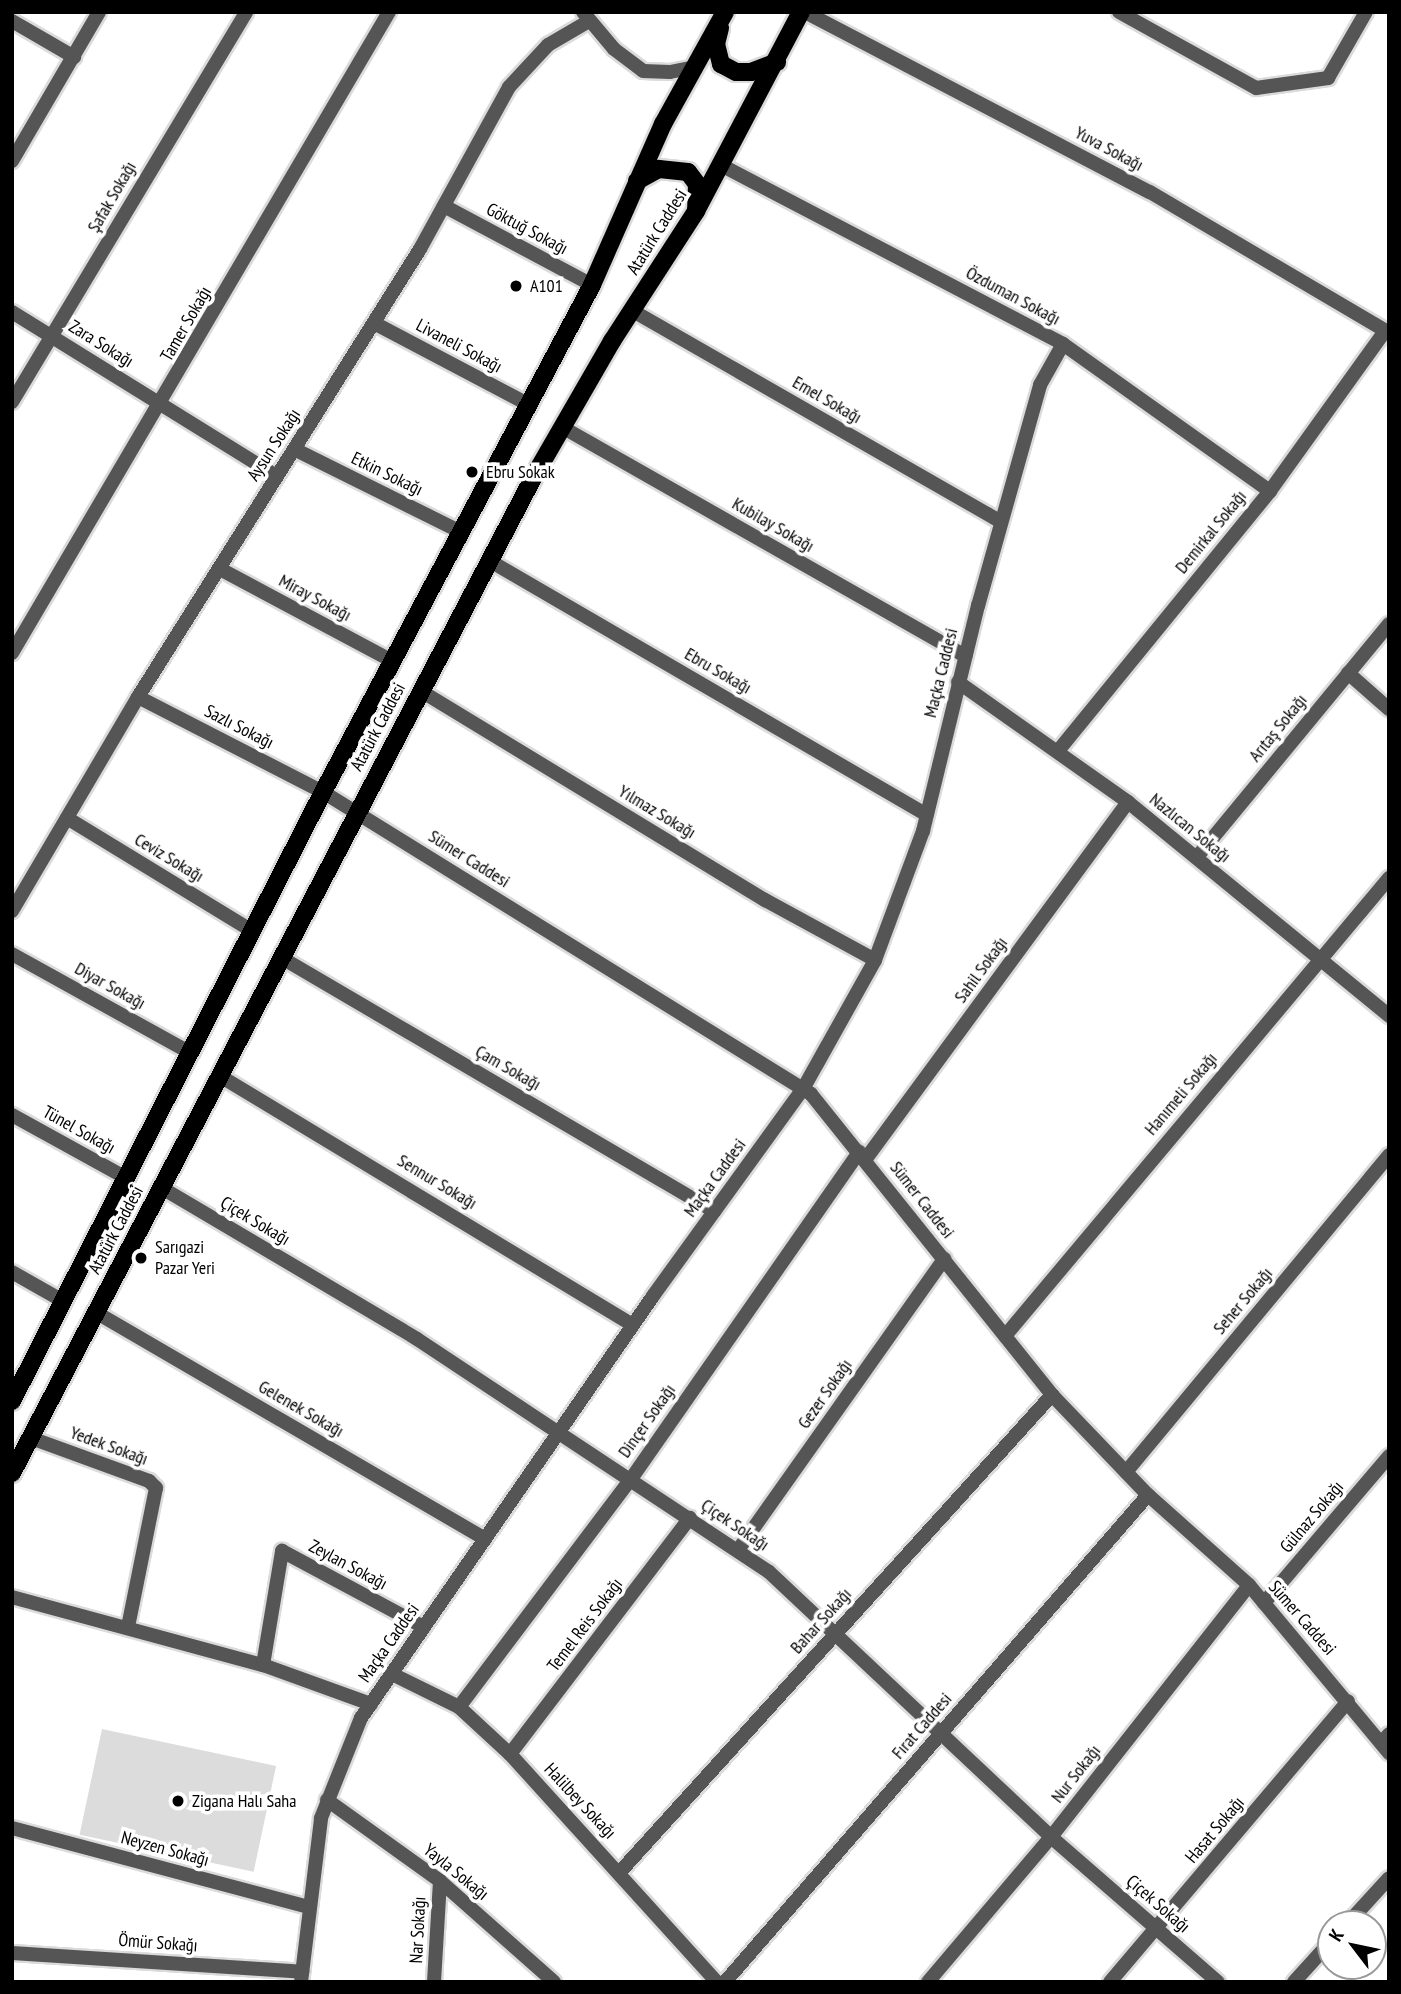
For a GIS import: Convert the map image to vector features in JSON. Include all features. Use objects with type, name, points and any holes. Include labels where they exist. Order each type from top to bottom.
[{"type":"main road","name":"Atatürk Caddesi","points":[[12,1473],[357,812],[562,427],[696,211],[803,12]]},
{"type":"main road","name":"Atatürk Caddesi","points":[[12,1401],[323,792],[526,403],[592,285],[638,181],[724,13]]},
{"type":"main road","points":[[724,13],[716,44],[721,64],[736,72],[777,62]]},
{"type":"main road","points":[[638,181],[659,169],[688,172],[697,184],[696,211]]},
{"type":"street","points":[[12,161],[99,12]]},
{"type":"street","name":"Şafak Sokağı","points":[[12,402],[246,12]]},
{"type":"street","name":"Tamer Sokağı","points":[[12,653],[162,404],[389,12]]},
{"type":"street","name":"Yuva Sokağı","points":[[803,12],[1150,192],[1387,332]]},
{"type":"street","points":[[1119,12],[1256,88],[1328,78],[1366,12]]},
{"type":"street","points":[[586,17],[643,71],[670,72],[695,67]]},
{"type":"street","name":"Aysun Sokağı","points":[[12,911],[138,697],[374,323],[444,206],[509,87],[548,46],[586,17]]},
{"type":"street","points":[[12,21],[74,57]]},
{"type":"street","name":"Özduman Sokağı","points":[[721,166],[1063,344],[1270,491]]},
{"type":"street","name":"Göktuğ Sokağı","points":[[444,206],[592,285]]},
{"type":"street","name":"Emel Sokağı","points":[[633,311],[1002,522]]},
{"type":"street","name":"Zara Sokağı","points":[[12,312],[276,476]]},
{"type":"street","name":"Livaneli Sokağı","points":[[374,323],[526,403]]},
{"type":"street","name":"Demirkal Sokağı","points":[[1058,751],[1270,491],[1387,332]]},
{"type":"street","name":"Maçka Caddesi","points":[[301,1977],[308,1907],[327,1800],[371,1704],[633,1325],[803,1089],[875,960],[927,814],[958,682],[1040,385],[1063,344]]},
{"type":"street","name":"Kubilay Sokağı","points":[[562,427],[965,656]]},
{"type":"street","name":"Etkin Sokağı","points":[[296,450],[461,532]]},
{"type":"street","name":"Ebru Sokağı","points":[[490,561],[927,814]]},
{"type":"street","name":"Miray Sokağı","points":[[220,569],[392,661]]},
{"type":"street","name":"Arıtaş Sokağı","points":[[1197,857],[1389,624]]},
{"type":"street","points":[[1348,673],[1389,709]]},
{"type":"street","name":"Nazlıcan Sokağı","points":[[958,682],[1128,802],[1389,1016]]},
{"type":"street","name":"Yılmaz Sokağı","points":[[421,691],[765,900],[875,960]]},
{"type":"street","name":"Sazlı Sokağı","points":[[138,697],[323,792]]},
{"type":"street","name":"Sümer Caddesi","points":[[323,792],[803,1089],[862,1156],[1052,1395],[1148,1495],[1248,1585],[1386,1744]]},
{"type":"street","name":"Sahil Sokağı","points":[[862,1156],[1128,802]]},
{"type":"street","name":"Ceviz Sokağı","points":[[67,818],[252,931]]},
{"type":"street","name":"Hanımeli Sokağı","points":[[1004,1336],[1389,878]]},
{"type":"street","name":"Diyar Sokağı","points":[[12,954],[189,1052]]},
{"type":"street","name":"Çam Sokağı","points":[[282,958],[714,1211]]},
{"type":"street","name":"Sennur Sokağı","points":[[220,1076],[633,1325]]},
{"type":"street","name":"Tünel Sokağı","points":[[12,1115],[126,1178]]},
{"type":"street","name":"Seher Sokağı","points":[[1126,1472],[1389,1155]]},
{"type":"street","name":"Dinçer Sokağı","points":[[459,1707],[631,1479],[862,1156]]},
{"type":"street","name":"Çiçek Sokağı","points":[[162,1188],[417,1339],[769,1572],[836,1632],[1051,1838],[1218,1982]]},
{"type":"street","name":"Gezer Sokağı","points":[[738,1550],[944,1259]]},
{"type":"street","points":[[12,1272],[63,1301]]},
{"type":"street","name":"Gelenek Sokağı","points":[[97,1313],[485,1539]]},
{"type":"street","name":"Bahar Sokağı","points":[[619,1873],[1052,1395]]},
{"type":"street","name":"Yedek Sokağı","points":[[31,1438],[149,1481],[156,1488],[128,1627]]},
{"type":"street","name":"Gülnaz Sokağı","points":[[1264,1603],[1389,1456]]},
{"type":"street","name":"Fırat Caddesi","points":[[725,1982],[1148,1495]]},
{"type":"street","name":"Temel Reis Sokağı","points":[[510,1754],[690,1518]]},
{"type":"street","name":"Zeylan Sokağı","points":[[264,1665],[282,1551],[424,1627]]},
{"type":"street","name":"Nur Sokağı","points":[[928,1982],[1051,1838],[1248,1585]]},
{"type":"street","points":[[12,1597],[264,1665],[371,1704]]},
{"type":"street","name":"Halilbey Sokağı","points":[[392,1674],[459,1707],[510,1754],[717,1982]]},
{"type":"street","name":"Hasat Sokağı","points":[[1110,1982],[1348,1701]]},
{"type":"street","name":"Yayla Sokağı","points":[[327,1800],[440,1881],[554,1982]]},
{"type":"street","name":"Neyzen Sokağı","points":[[12,1828],[308,1907]]},
{"type":"street","points":[[1360,1910],[1389,1878]]},
{"type":"street","name":"Nar Sokağı","points":[[434,1982],[440,1881]]},
{"type":"street","name":"Ömür Sokağı","points":[[12,1953],[301,1977]]},
{"type":"street","points":[[1294,1982],[1317,1957]]},
{"type":"shaded area","name":"Zigana Halı Saha","points":[[102,1729],[276,1766],[254,1872],[80,1835]]},
{"type":"place","name":"A101","points":[[516,286]]},
{"type":"place","name":"Ebru Sokak","points":[[472,472]]},
{"type":"place","name":"Sarıgazi Pazar Yeri","points":[[141,1258]]},
{"type":"place","name":"Zigana Halı Saha","points":[[178,1801]]}]
